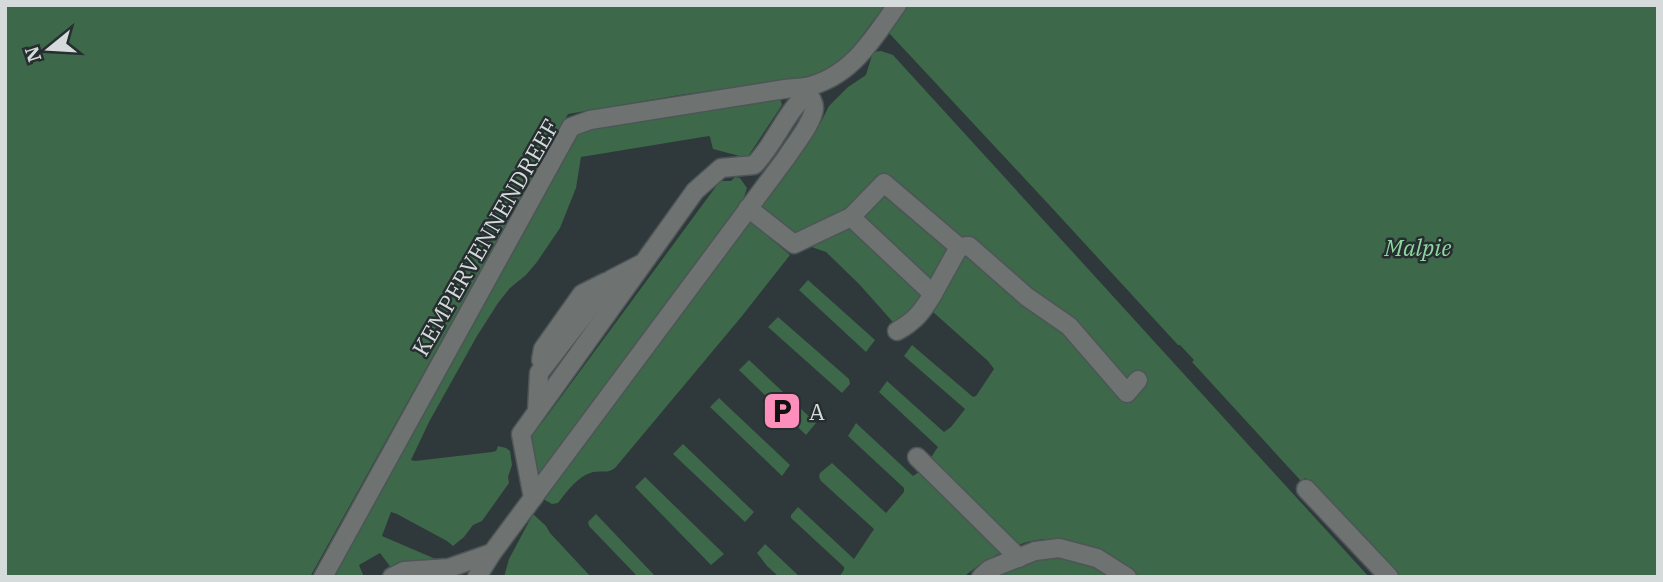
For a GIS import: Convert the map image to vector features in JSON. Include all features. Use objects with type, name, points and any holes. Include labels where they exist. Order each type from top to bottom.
[{"type":"street","name":"KEMPERVENNENDREEF","points":[[323,577],[571,127],[590,120],[785,89],[807,90],[849,67],[897,5]]},
{"type":"street","points":[[477,577],[492,553],[533,498],[748,208],[761,190],[786,158],[810,120],[814,108],[807,90],[764,155],[754,165],[721,168],[695,191],[644,262],[610,290],[562,356],[559,380],[522,434],[533,498]]},
{"type":"street","points":[[754,165],[761,190]]},
{"type":"street","points":[[748,208],[794,244],[851,217],[884,183],[959,247],[969,246],[1027,297],[1069,326],[1127,393],[1138,380]]},
{"type":"street","points":[[851,217],[933,294]]},
{"type":"street","points":[[897,331],[913,322],[924,309],[959,247]]},
{"type":"street","points":[[536,413],[543,349],[582,294],[621,280]]},
{"type":"street","points":[[917,457],[1019,558]]},
{"type":"street","points":[[1306,488],[1389,577]]},
{"type":"street","points":[[981,577],[990,569],[1035,551],[1059,548],[1097,558],[1127,577]]},
{"type":"street","points":[[392,577],[404,571],[449,568],[492,553]]},
{"type":"street","points":[[492,553],[495,577]]},
{"type":"green space","name":"Malpie","points":[[5,5],[1658,5],[1658,577],[1385,577],[1317,491],[1305,478],[1301,481],[1192,362],[1194,360],[875,18],[835,70],[817,76],[568,114],[310,577],[5,577]]},
{"type":"green space","points":[[881,51],[893,55],[1369,577],[1137,577],[1090,548],[1050,539],[1014,547],[986,561],[964,577],[839,577],[844,567],[791,518],[791,515],[798,507],[854,559],[874,529],[821,481],[820,473],[832,463],[886,513],[904,492],[904,488],[848,436],[856,423],[913,476],[924,467],[938,447],[879,392],[887,381],[944,432],[965,409],[904,356],[912,345],[973,397],[994,369],[933,312],[892,321],[826,252],[800,243],[759,208],[821,122],[829,106],[848,87],[866,75],[873,52]]},
{"type":"green space","points":[[780,97],[782,105],[747,158],[713,149],[709,136],[581,157],[576,188],[560,228],[537,262],[498,303],[429,422],[411,460],[492,452],[496,451],[498,446],[510,451],[512,465],[509,483],[482,521],[473,525],[453,546],[391,512],[382,536],[438,560],[392,569],[380,553],[359,565],[364,577],[329,577],[578,129]]},
{"type":"green space","points":[[735,177],[740,178],[747,188],[725,225],[541,473],[531,472],[526,438],[544,420],[720,181],[731,181]]},
{"type":"green space","points":[[750,221],[790,255],[615,468],[582,477],[558,503],[552,504],[543,499]]},
{"type":"green space","points":[[808,280],[875,340],[866,352],[799,290]]},
{"type":"green space","points":[[778,317],[849,379],[850,384],[842,393],[768,327]]},
{"type":"green space","points":[[749,360],[816,423],[806,435],[739,370]]},
{"type":"green space","points":[[719,398],[790,465],[782,476],[710,407]]},
{"type":"green space","points":[[683,444],[754,512],[745,522],[673,454]]},
{"type":"green space","points":[[645,477],[724,554],[711,565],[635,487]]},
{"type":"green space","points":[[533,514],[591,577],[504,577],[509,559]]},
{"type":"green space","points":[[596,514],[656,577],[638,577],[589,526],[588,522]]},
{"type":"green space","points":[[765,544],[800,577],[779,577],[767,566],[757,553]]},
{"type":"green space","points":[[1035,555],[1073,555],[1116,577],[988,577]]},
{"type":"place","name":"A","points":[[782,411]]}]
